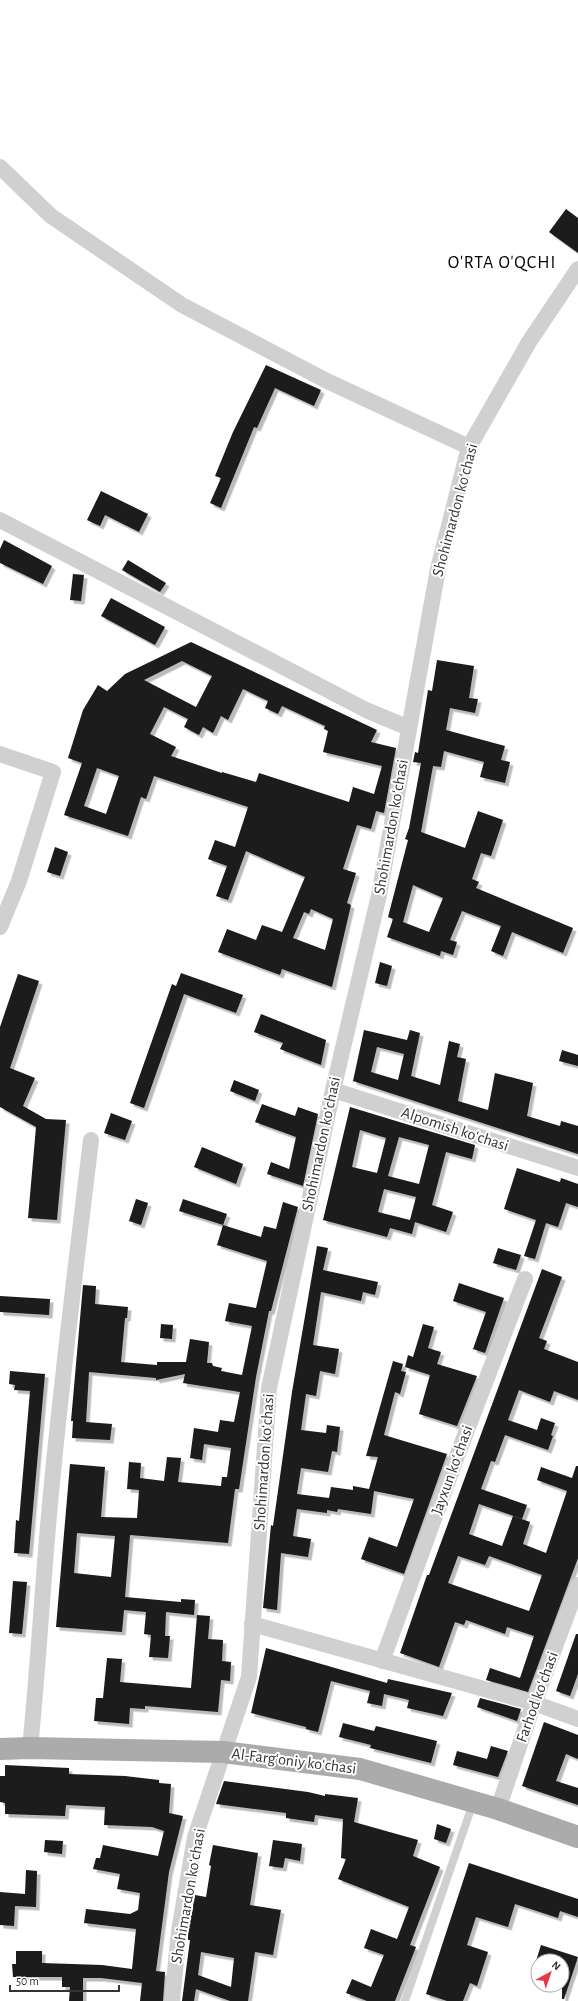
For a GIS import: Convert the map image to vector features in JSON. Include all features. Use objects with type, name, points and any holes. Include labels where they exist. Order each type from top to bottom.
[{"type":"main road","name":"Al-Fargʻoniy koʻchasi","points":[[0,1749],[30,1748],[223,1752],[360,1769],[498,1809],[578,1837]]},
{"type":"street","points":[[0,167],[52,216],[182,305],[327,382],[469,447]]},
{"type":"street","name":"Shohimardon koʻchasi","points":[[172,2001],[179,1931],[195,1837],[248,1677],[269,1388],[333,1090],[379,895],[438,569],[469,447],[529,342],[578,269]]},
{"type":"street","points":[[0,520],[366,710],[409,728]]},
{"type":"street","points":[[0,754],[52,772],[19,881],[0,927]]},
{"type":"street","name":"Alpomish koʻchasi","points":[[333,1090],[578,1168]]},
{"type":"street","points":[[30,1748],[38,1676],[49,1516],[66,1349],[91,1140]]},
{"type":"street","name":"Jayxun koʻchasi","points":[[382,1661],[457,1456],[525,1279]]},
{"type":"street","name":"Farhod koʻchasi","points":[[498,1809],[534,1703],[578,1585]]},
{"type":"street","points":[[252,1624],[534,1703],[578,1719]]},
{"type":"lane","points":[[405,2001],[473,1802]]},
{"type":"building","points":[[566,209],[578,218],[578,253],[549,232]]},
{"type":"building","points":[[266,365],[321,390],[314,406],[275,388],[257,428],[254,427],[221,508],[210,503],[221,478],[215,476],[233,432]]},
{"type":"building","points":[[101,491],[148,514],[139,532],[105,515],[100,526],[87,520]]},
{"type":"building","points":[[4,540],[52,566],[43,584],[0,563],[0,549]]},
{"type":"building","points":[[128,560],[166,583],[160,592],[122,570]]},
{"type":"building","points":[[73,574],[84,575],[81,601],[70,600]]},
{"type":"building","points":[[111,598],[165,627],[155,645],[101,616]]},
{"type":"building","points":[[191,642],[377,730],[371,742],[396,748],[384,813],[376,811],[371,829],[357,825],[343,869],[356,873],[347,903],[351,905],[332,987],[282,969],[280,975],[218,952],[227,929],[256,940],[262,925],[282,932],[305,877],[246,851],[228,900],[216,896],[227,866],[208,859],[215,840],[235,847],[248,807],[154,776],[146,799],[141,797],[128,836],[64,815],[82,763],[68,758],[83,710],[98,685],[107,691],[125,674]],"holes":[[[182,661],[212,676],[196,707],[144,680]],[[243,689],[268,701],[265,708],[278,714],[282,706],[325,726],[324,729],[328,731],[323,752],[382,766],[374,794],[353,787],[349,802],[259,773],[256,782],[222,773],[171,756],[176,747],[150,734],[164,707],[188,719],[184,727],[199,735],[203,727],[213,733],[221,716],[228,720]],[[97,768],[119,776],[106,814],[84,806]],[[311,909],[333,919],[325,950],[293,938],[304,912],[309,914]]]},
{"type":"building","points":[[437,660],[474,666],[469,698],[478,699],[475,713],[450,708],[446,730],[505,746],[501,760],[510,762],[505,783],[480,777],[484,762],[444,751],[441,767],[433,766],[421,832],[465,848],[478,811],[503,820],[491,856],[481,853],[472,879],[479,882],[476,888],[573,928],[563,953],[512,932],[503,956],[491,951],[501,926],[462,911],[450,940],[457,942],[453,955],[441,951],[440,956],[387,937],[393,919],[388,917],[408,840],[405,839],[409,828],[421,763],[413,762],[415,752],[418,753],[428,690],[432,691]],"holes":[[[413,885],[443,898],[429,932],[403,922]]]},
{"type":"building","points":[[55,847],[68,852],[60,876],[47,872]]},
{"type":"building","points":[[380,962],[392,966],[387,986],[375,983]]},
{"type":"building","points":[[181,973],[243,995],[236,1013],[184,994],[144,1108],[130,1103],[172,984],[176,986]]},
{"type":"building","points":[[18,974],[39,981],[10,1068],[35,1078],[23,1106],[46,1119],[66,1120],[57,1220],[28,1218],[36,1127],[0,1107],[0,1027]]},
{"type":"building","points":[[261,1014],[326,1040],[321,1065],[280,1049],[283,1043],[254,1032]]},
{"type":"building","points":[[364,1030],[407,1040],[410,1030],[420,1033],[411,1076],[440,1085],[449,1041],[460,1044],[457,1057],[466,1059],[458,1101],[488,1110],[495,1073],[533,1083],[527,1116],[560,1126],[561,1121],[578,1126],[578,1154],[353,1081]],"holes":[[[377,1047],[404,1054],[398,1080],[371,1072]]]},
{"type":"building","points":[[562,1050],[578,1055],[578,1066],[559,1061]]},
{"type":"building","points":[[234,1080],[259,1090],[255,1101],[230,1091]]},
{"type":"building","points":[[262,1104],[295,1116],[298,1107],[318,1114],[303,1186],[267,1174],[271,1162],[289,1169],[296,1137],[255,1122]]},
{"type":"building","points":[[350,1107],[475,1145],[472,1159],[446,1152],[432,1205],[453,1212],[446,1232],[415,1222],[412,1234],[390,1228],[387,1237],[323,1220]],"holes":[[[360,1130],[386,1138],[377,1173],[352,1167]],[[399,1137],[429,1145],[419,1184],[388,1176]],[[384,1189],[416,1197],[410,1220],[378,1212]]]},
{"type":"building","points":[[111,1113],[132,1121],[125,1140],[104,1133]]},
{"type":"building","points":[[202,1147],[243,1164],[236,1184],[194,1167]]},
{"type":"building","points":[[517,1168],[560,1182],[561,1178],[578,1184],[578,1207],[566,1203],[558,1227],[546,1223],[535,1259],[524,1256],[536,1220],[504,1209]]},
{"type":"building","points":[[136,1199],[148,1203],[141,1225],[129,1221]]},
{"type":"building","points":[[183,1199],[227,1214],[223,1225],[179,1211]]},
{"type":"building","points":[[283,1202],[298,1207],[271,1311],[269,1311],[256,1377],[239,1489],[235,1489],[228,1543],[130,1535],[125,1597],[181,1602],[181,1599],[195,1600],[194,1615],[166,1612],[165,1636],[170,1636],[168,1658],[149,1657],[151,1635],[144,1634],[146,1612],[124,1610],[122,1632],[56,1627],[70,1464],[105,1467],[101,1517],[137,1518],[139,1490],[127,1489],[129,1462],[141,1463],[140,1478],[164,1481],[167,1457],[181,1458],[178,1482],[221,1486],[222,1477],[227,1477],[231,1448],[204,1444],[202,1460],[190,1458],[194,1428],[218,1432],[220,1420],[234,1422],[240,1392],[183,1383],[185,1374],[156,1380],[156,1378],[89,1372],[86,1422],[112,1424],[110,1440],[72,1438],[73,1421],[71,1421],[83,1285],[96,1286],[95,1304],[128,1307],[127,1318],[125,1318],[121,1362],[157,1365],[157,1362],[186,1362],[190,1339],[209,1342],[207,1363],[212,1363],[213,1366],[222,1368],[221,1371],[242,1375],[252,1326],[225,1321],[229,1303],[256,1308],[267,1261],[217,1245],[223,1225],[261,1237],[264,1226],[276,1229]],"holes":[[[77,1533],[115,1536],[111,1577],[74,1573]]]},
{"type":"building","points":[[317,1246],[328,1248],[323,1270],[378,1282],[375,1295],[363,1292],[361,1301],[321,1292],[313,1345],[339,1349],[335,1374],[320,1371],[316,1396],[306,1394],[301,1430],[326,1433],[327,1425],[340,1427],[337,1452],[332,1451],[328,1472],[301,1468],[297,1494],[329,1498],[331,1487],[353,1490],[353,1486],[369,1489],[378,1457],[366,1456],[393,1361],[403,1364],[401,1371],[406,1372],[400,1394],[395,1392],[384,1435],[447,1454],[404,1574],[361,1559],[369,1537],[397,1547],[414,1499],[374,1491],[371,1514],[338,1509],[337,1512],[327,1510],[327,1513],[297,1509],[293,1536],[311,1539],[308,1557],[281,1553],[277,1610],[263,1608],[271,1525],[273,1526],[292,1392]]},
{"type":"building","points":[[498,1248],[521,1255],[516,1270],[493,1263]]},
{"type":"building","points":[[542,1269],[562,1277],[539,1338],[547,1341],[544,1349],[578,1362],[578,1400],[554,1391],[550,1402],[519,1390],[508,1420],[537,1430],[541,1418],[555,1423],[551,1435],[553,1436],[548,1450],[505,1435],[495,1462],[491,1461],[481,1489],[527,1505],[522,1519],[479,1504],[469,1534],[502,1546],[513,1516],[530,1522],[523,1544],[546,1553],[567,1491],[537,1480],[541,1467],[572,1478],[576,1466],[578,1466],[578,1558],[528,1692],[486,1680],[490,1668],[520,1678],[534,1636],[507,1627],[505,1634],[466,1620],[464,1625],[455,1622],[439,1667],[400,1653],[427,1575],[429,1575]],"holes":[[[458,1556],[485,1565],[489,1556],[542,1575],[529,1611],[448,1583]]]},
{"type":"building","points":[[459,1283],[504,1298],[485,1353],[473,1349],[486,1312],[453,1301]]},
{"type":"building","points":[[0,1296],[50,1299],[49,1315],[0,1312]]},
{"type":"building","points":[[161,1324],[173,1325],[172,1339],[160,1338]]},
{"type":"building","points":[[423,1324],[434,1327],[428,1348],[441,1352],[437,1364],[477,1376],[457,1426],[419,1414],[430,1375],[405,1367],[408,1355],[413,1357]]},
{"type":"building","points":[[10,1371],[45,1374],[29,1554],[14,1553],[16,1520],[19,1521],[30,1391],[14,1390],[15,1385],[9,1384]]},
{"type":"building","points":[[13,1581],[27,1582],[22,1634],[9,1633]]},
{"type":"building","points":[[197,1615],[210,1616],[208,1639],[223,1640],[222,1661],[231,1662],[230,1681],[221,1680],[218,1712],[145,1706],[145,1709],[130,1708],[129,1724],[94,1721],[96,1698],[103,1698],[107,1658],[122,1659],[120,1682],[191,1688]]},
{"type":"building","points":[[576,1634],[578,1634],[578,1674],[570,1696],[556,1691]]},
{"type":"building","points":[[266,1648],[387,1683],[388,1679],[452,1693],[443,1716],[407,1708],[409,1700],[384,1694],[382,1706],[367,1703],[370,1691],[331,1681],[318,1732],[306,1729],[306,1727],[251,1713]]},
{"type":"building","points":[[480,1698],[521,1709],[517,1721],[477,1707]]},
{"type":"building","points":[[544,1722],[578,1735],[578,1759],[566,1754],[556,1781],[578,1788],[578,1805],[522,1786]]},
{"type":"building","points":[[343,1723],[374,1731],[376,1726],[437,1741],[431,1763],[370,1748],[371,1745],[339,1737]]},
{"type":"building","points":[[491,1746],[508,1751],[498,1777],[453,1765],[457,1751],[487,1759]]},
{"type":"building","points":[[5,1765],[69,1768],[69,1774],[125,1776],[159,1780],[159,1783],[171,1784],[169,1813],[183,1816],[169,1872],[156,1971],[165,1972],[163,2001],[140,2001],[142,1983],[101,1978],[83,1978],[83,2001],[69,2001],[70,1987],[62,1987],[62,1977],[13,1977],[12,1964],[16,1964],[16,1951],[42,1951],[42,1963],[102,1965],[132,1969],[136,1929],[84,1923],[86,1909],[130,1914],[138,1910],[140,1893],[117,1889],[120,1874],[93,1869],[96,1858],[100,1858],[103,1845],[158,1856],[164,1831],[152,1827],[104,1825],[105,1807],[66,1805],[65,1816],[5,1814],[5,1803],[0,1802],[0,1776],[5,1776]]},
{"type":"building","points":[[224,1781],[308,1792],[325,1796],[325,1794],[358,1798],[354,1822],[418,1840],[413,1856],[440,1867],[410,1945],[416,1947],[395,2001],[367,2001],[346,1993],[352,1979],[371,1987],[384,1955],[364,1948],[371,1929],[397,1939],[409,1907],[338,1879],[346,1859],[341,1858],[343,1819],[315,1815],[314,1822],[286,1818],[286,1813],[216,1804]]},
{"type":"building","points":[[437,1824],[451,1829],[446,1843],[434,1839]]},
{"type":"building","points":[[45,1840],[63,1841],[62,1854],[44,1852]]},
{"type":"building","points":[[273,1840],[302,1844],[300,1861],[285,1858],[283,1868],[269,1866]]},
{"type":"building","points":[[213,1845],[258,1853],[250,1905],[281,1910],[273,1955],[255,1952],[248,2001],[230,2001],[196,1989],[194,2001],[182,2001],[190,1940],[188,1940],[188,1932],[195,1895],[206,1897],[211,1866],[209,1865]],"holes":[[[201,1952],[234,1958],[231,1987],[198,1975]]]},
{"type":"building","points":[[469,1863],[578,1899],[578,1917],[560,1911],[558,1918],[515,1904],[508,1927],[476,1917],[467,1945],[488,1952],[477,1986],[470,1983],[463,2001],[447,2001],[426,1994]]},
{"type":"building","points":[[26,1870],[37,1871],[36,1907],[15,1906],[14,1926],[0,1925],[0,1892],[25,1894]]},
{"type":"building","points":[[541,1945],[566,1953],[538,1953]]},
{"type":"building","points":[[570,1954],[578,1957],[570,1981]]},
{"type":"building","points":[[562,1993],[566,1993],[564,1999],[562,1999]]},
{"type":"district","name":"O'RTA O'QCHI","points":[[502,263]]}]
